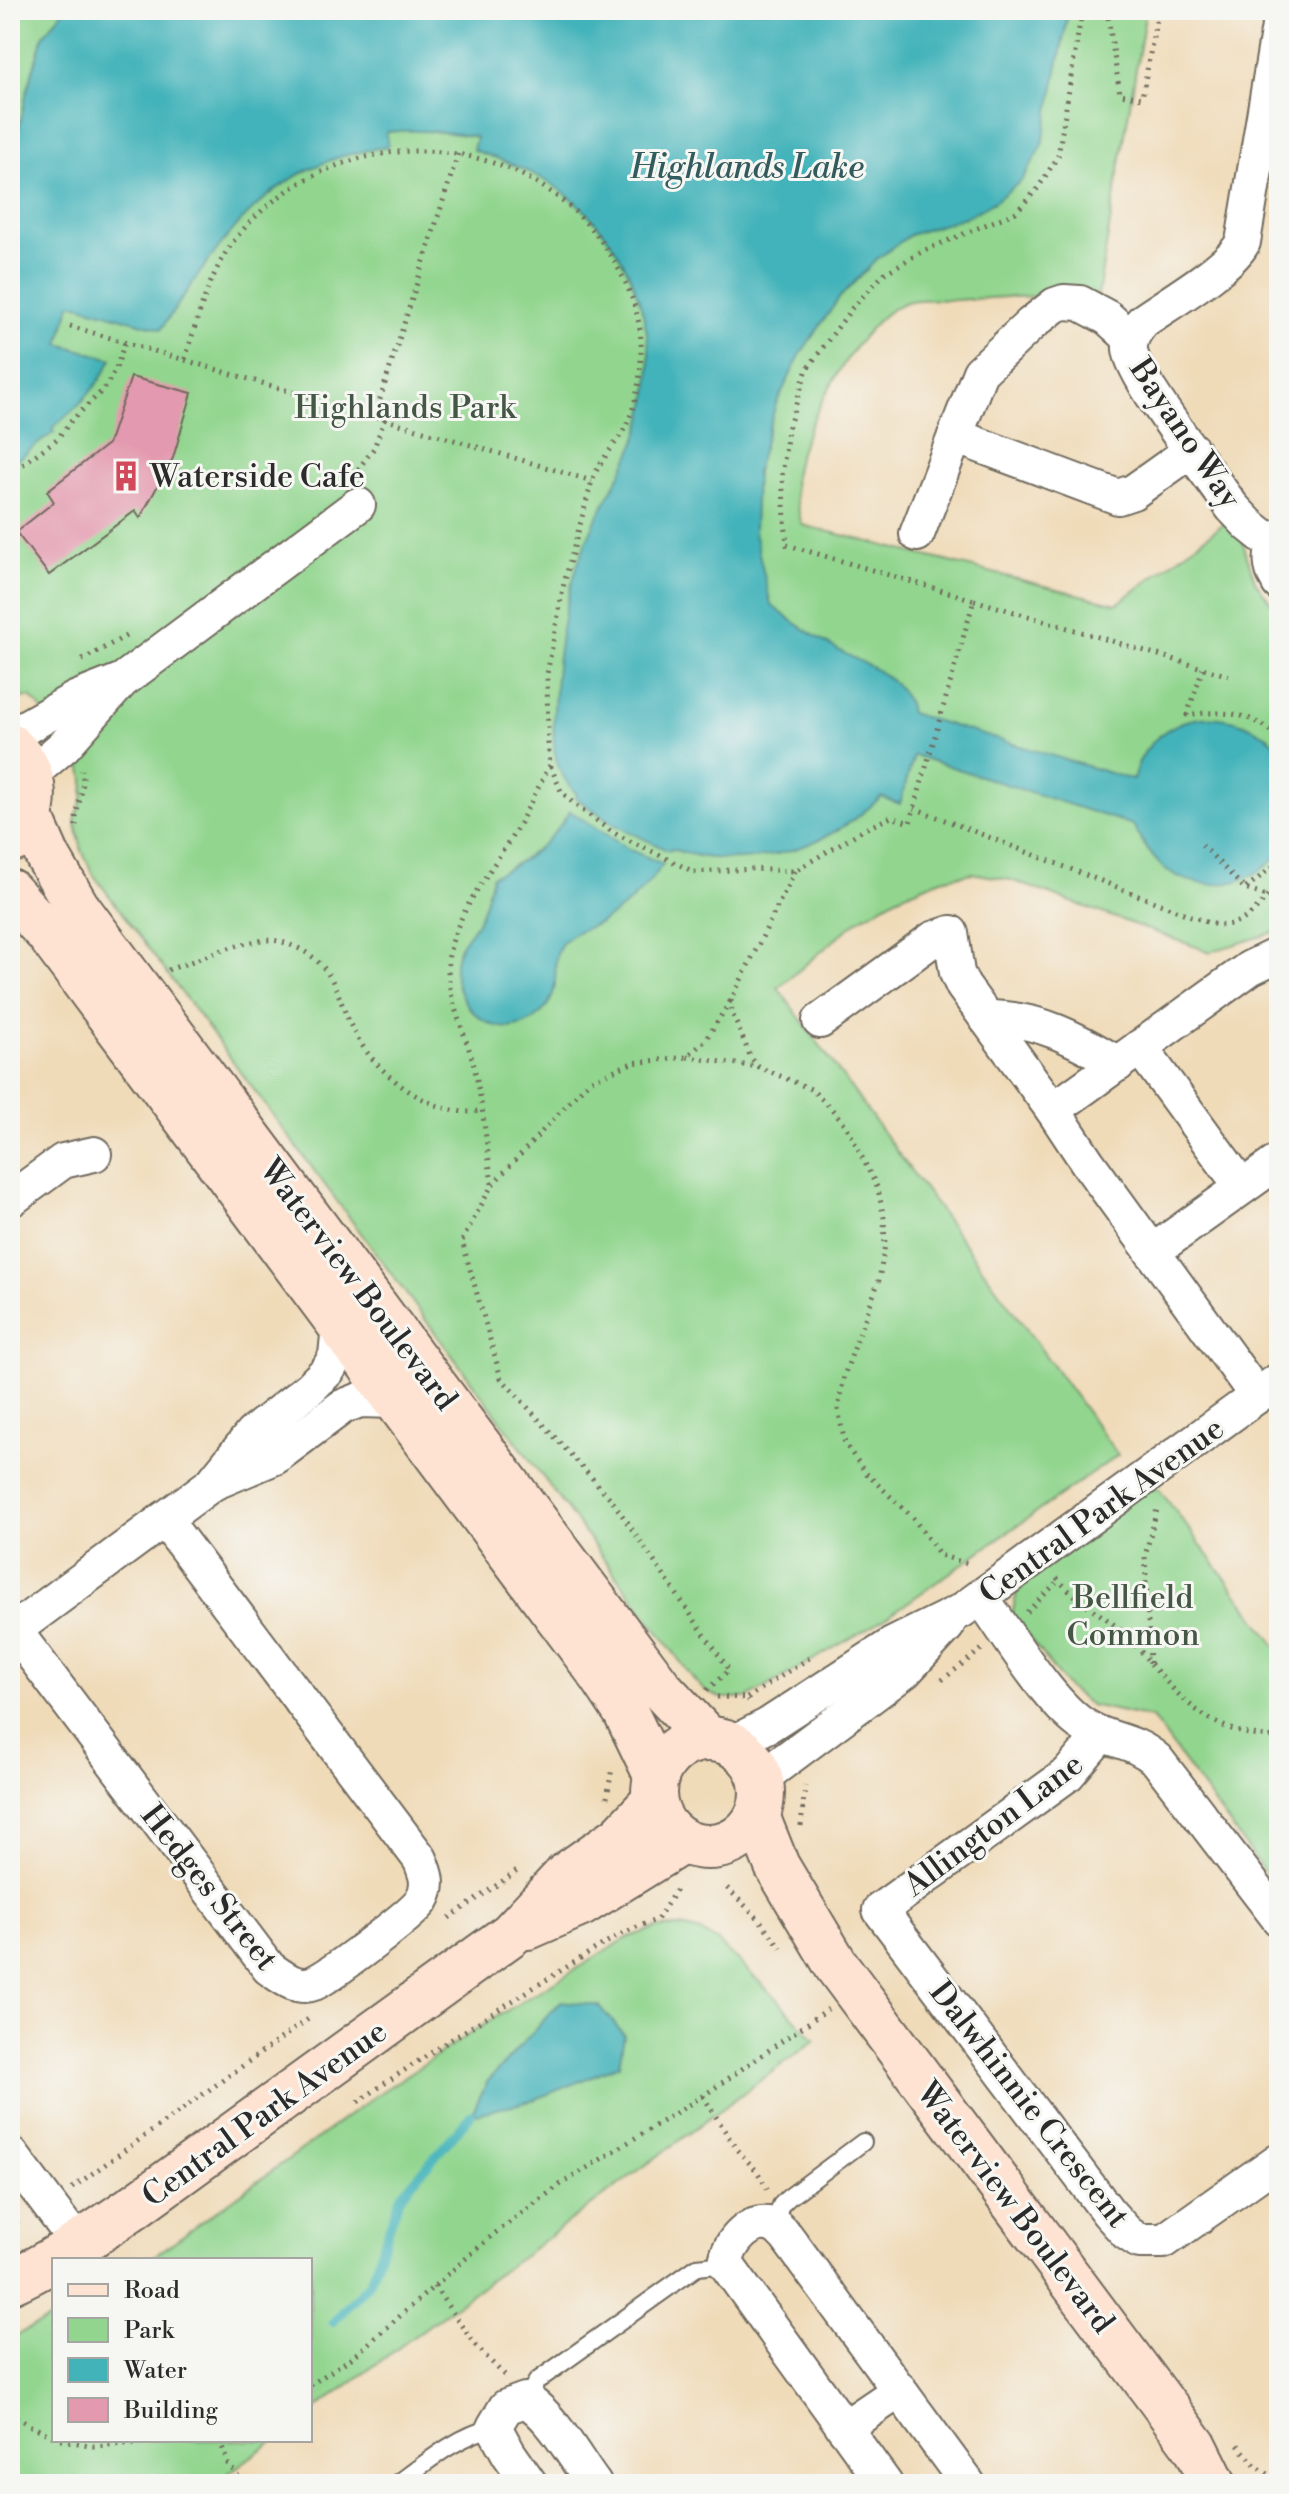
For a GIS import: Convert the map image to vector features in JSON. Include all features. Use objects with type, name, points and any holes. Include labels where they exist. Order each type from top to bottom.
[{"type":"street","name":"Bayano Way","points":[[1277,541],[1249,525],[1232,507],[1139,374],[1130,348],[1131,339],[1143,321],[1240,250],[1272,113],[1279,26]]},
{"type":"street","points":[[917,534],[980,372],[1037,318],[1055,305],[1080,303],[1092,307],[1131,339]]},
{"type":"street","points":[[955,436],[1118,497],[1133,492],[1192,450]]},
{"type":"street","points":[[20,795],[123,680],[358,505]]},
{"type":"street","points":[[1277,541],[1270,556],[1271,569],[1279,583]]},
{"type":"street","points":[[10,736],[75,699],[123,680]]},
{"type":"street","name":"Waterview Boulevard","points":[[20,795],[48,857],[77,907],[706,1731]]},
{"type":"street","name":"Waterview Boulevard","points":[[10,892],[49,935],[601,1675],[625,1711],[655,1788]]},
{"type":"street","points":[[820,1021],[933,939],[951,933],[957,973],[986,1018],[1152,1252],[1268,1388]]},
{"type":"street","points":[[1053,1110],[1250,968],[1279,954]]},
{"type":"street","points":[[986,1018],[1013,1018],[1129,1056],[1242,1187]]},
{"type":"street","points":[[10,1200],[63,1161],[94,1154]]},
{"type":"street","points":[[1152,1252],[1279,1161]]},
{"type":"street","points":[[213,1483],[252,1434],[328,1370],[336,1356],[339,1325]]},
{"type":"street","name":"Central Park Avenue","points":[[706,1731],[767,1726],[971,1591],[1037,1555],[1268,1388]]},
{"type":"street","points":[[12,1632],[213,1483],[275,1457],[342,1407],[360,1400],[395,1401]]},
{"type":"street","name":"Hedges Street","points":[[12,1632],[269,1968],[290,1983],[312,1984],[407,1917],[423,1898],[428,1879],[420,1859],[164,1519]]},
{"type":"street","points":[[971,1591],[1077,1721],[1101,1735],[1125,1740],[1157,1760],[1279,1919]]},
{"type":"street","name":"Central Park Avenue","points":[[759,1797],[905,1671],[971,1591]]},
{"type":"street","points":[[706,1731],[750,1758],[759,1797],[746,1831],[731,1842],[692,1857],[663,1825],[655,1788],[664,1760],[676,1748],[706,1731]]},
{"type":"street","name":"Allington Lane","points":[[880,1910],[1068,1774],[1101,1735]]},
{"type":"street","name":"Central Park Avenue","points":[[55,2258],[79,2245],[511,1934],[567,1874],[620,1837],[655,1788]]},
{"type":"street","name":"Waterview Boulevard","points":[[759,1797],[777,1866],[845,1977],[1205,2466],[1237,2484]]},
{"type":"street","name":"Waterview Boulevard","points":[[692,1857],[783,1909],[845,1977]]},
{"type":"street","name":"Central Park Avenue","points":[[511,1934],[692,1857]]},
{"type":"street","name":"Dalwhinnie Crescent","points":[[880,1910],[1108,2212],[1139,2241],[1164,2241],[1279,2160]]},
{"type":"street","points":[[10,2153],[79,2245]]},
{"type":"street","points":[[885,2484],[726,2264],[728,2249],[734,2240],[751,2228],[778,2216],[786,2236],[968,2484]]},
{"type":"street","name":"Central Park Avenue","points":[[10,2282],[52,2259]]},
{"type":"street","points":[[844,2428],[900,2390]]},
{"type":"street","points":[[530,2484],[494,2427],[506,2407],[525,2400],[534,2404],[547,2419],[594,2484]]},
{"type":"lane","points":[[778,2216],[863,2142]]},
{"type":"lane","points":[[525,2400],[537,2381],[697,2267],[726,2264]]},
{"type":"lane","points":[[397,2484],[456,2441],[473,2432],[494,2427]]},
{"type":"path","points":[[1082,10],[1058,156],[1038,188],[1016,212],[923,251],[885,273],[852,308],[807,369],[788,429],[782,477],[787,545],[1229,676]]},
{"type":"path","points":[[1107,10],[1120,94],[1142,98],[1158,10]]},
{"type":"path","points":[[185,359],[206,291],[225,253],[241,231],[287,193],[335,167],[368,156],[414,150],[458,154],[523,174],[553,193],[596,235],[614,259],[629,288],[642,350],[639,384],[629,419],[600,461],[592,481],[564,583],[547,674],[550,765],[561,791],[574,804],[612,832],[694,872],[752,869],[795,871]]},
{"type":"path","points":[[375,415],[458,154]]},
{"type":"path","points":[[70,326],[592,481]]},
{"type":"path","points":[[10,474],[58,438],[104,389],[115,371],[125,342]]},
{"type":"path","points":[[10,592],[18,608]]},
{"type":"path","points":[[686,1057],[705,1041],[731,1000],[795,871],[891,817],[910,823],[974,600]]},
{"type":"path","points":[[1203,668],[1187,715],[1211,711],[1239,714],[1256,720],[1279,738]]},
{"type":"path","points":[[65,745],[81,764],[84,780],[75,820],[77,834]]},
{"type":"path","points":[[492,1185],[483,1111],[449,979],[449,957],[456,932],[474,894],[506,846],[550,765]]},
{"type":"path","points":[[914,808],[1219,925],[1251,916],[1268,896]]},
{"type":"path","points":[[1202,845],[1245,889],[1279,900]]},
{"type":"path","points":[[1245,889],[1279,862]]},
{"type":"path","points":[[163,971],[248,944],[269,940],[285,942],[320,962],[331,975],[357,1039],[387,1074],[435,1104],[459,1112],[483,1111]]},
{"type":"path","points":[[731,1000],[732,1013],[744,1046],[759,1067]]},
{"type":"path","points":[[706,1731],[729,1670],[611,1499],[501,1378],[462,1241],[492,1185],[589,1081],[632,1063],[686,1057],[759,1067],[811,1089],[846,1125],[878,1189],[885,1245],[879,1280],[844,1376],[838,1409],[845,1444],[867,1474],[913,1518],[971,1591]]},
{"type":"path","points":[[1037,1555],[1070,1594],[1125,1634],[1167,1683],[1212,1721],[1232,1732],[1279,1738]]},
{"type":"path","points":[[358,2102],[442,2043],[594,1950],[642,1924],[657,1920],[669,1904],[692,1857]]},
{"type":"path","points":[[312,2384],[362,2349],[494,2234],[561,2184],[703,2096],[845,1977]]},
{"type":"path","points":[[703,2096],[737,2150],[757,2171],[778,2216]]},
{"type":"path","points":[[434,2286],[475,2345],[525,2400]]},
{"type":"path","points":[[10,2412],[52,2436]]},
{"type":"path","points":[[72,2442],[94,2446],[152,2442]]},
{"type":"path","points":[[221,2442],[228,2464],[244,2484]]},
{"type":"green space","name":"Highlands Park","points":[[10,10],[1146,10],[1097,300],[1009,297],[925,300],[907,302],[890,311],[854,349],[822,401],[800,452],[794,478],[796,498],[802,525],[1117,604],[1226,522],[1241,537],[1255,581],[1279,614],[1279,931],[1210,952],[1011,880],[972,873],[941,879],[896,898],[857,921],[778,988],[1118,1455],[884,1619],[747,1698],[720,1698],[705,1691],[695,1681],[93,874],[82,851],[75,820],[83,797],[81,764],[30,697],[10,699]]},
{"type":"green space","name":"Bellfield Common","points":[[1153,1481],[1279,1650],[1279,1892],[1152,1718],[1090,1705],[1068,1688],[1012,1615],[1019,1582]]},
{"type":"green space","points":[[681,1927],[701,1932],[718,1942],[815,2040],[312,2412],[312,2258],[152,2258],[381,2092],[488,2022],[629,1937],[656,1928]]},
{"type":"green space","points":[[52,2318],[52,2442],[271,2442],[214,2484],[21,2484],[10,2469],[10,2338]]},
{"type":"water","name":"Highlands Lake","points":[[64,10],[1069,10],[1042,147],[1021,181],[994,202],[968,216],[910,235],[877,259],[840,297],[801,353],[776,404],[756,471],[754,532],[771,605],[889,679],[906,699],[910,713],[1133,780],[1139,762],[1151,743],[1167,730],[1185,721],[1204,718],[1244,724],[1279,747],[1279,854],[1254,874],[1239,880],[1223,884],[1191,881],[1162,866],[1149,852],[1133,825],[914,755],[900,804],[881,797],[859,816],[810,844],[756,858],[728,859],[669,851],[615,825],[576,798],[577,794],[558,766],[554,746],[560,638],[570,591],[585,544],[638,435],[647,401],[650,366],[647,331],[625,265],[583,209],[536,175],[473,150],[476,137],[431,131],[386,132],[388,146],[340,157],[304,172],[278,188],[234,229],[161,329],[71,303],[59,344],[112,359],[86,397],[52,428],[54,432],[10,465],[10,176],[26,94],[43,36]]},
{"type":"water","points":[[570,811],[628,849],[663,864],[628,904],[564,941],[556,957],[553,994],[540,1014],[526,1024],[511,1028],[496,1026],[482,1020],[462,997],[456,981],[458,952],[480,917],[492,876],[536,850]]},
{"type":"water","points":[[561,2001],[600,2006],[624,2035],[619,2065],[531,2101],[471,2115],[487,2082]]},
{"type":"building","name":"Waterside Cafe","points":[[131,377],[192,393],[173,458],[140,518],[135,511],[49,575],[16,532],[54,502],[47,491],[108,444]]},
{"type":"waterway","points":[[333,2322],[370,2282],[400,2197],[471,2115]]},
{"type":"place","name":"Waterside Cafe","points":[[126,476]]}]
